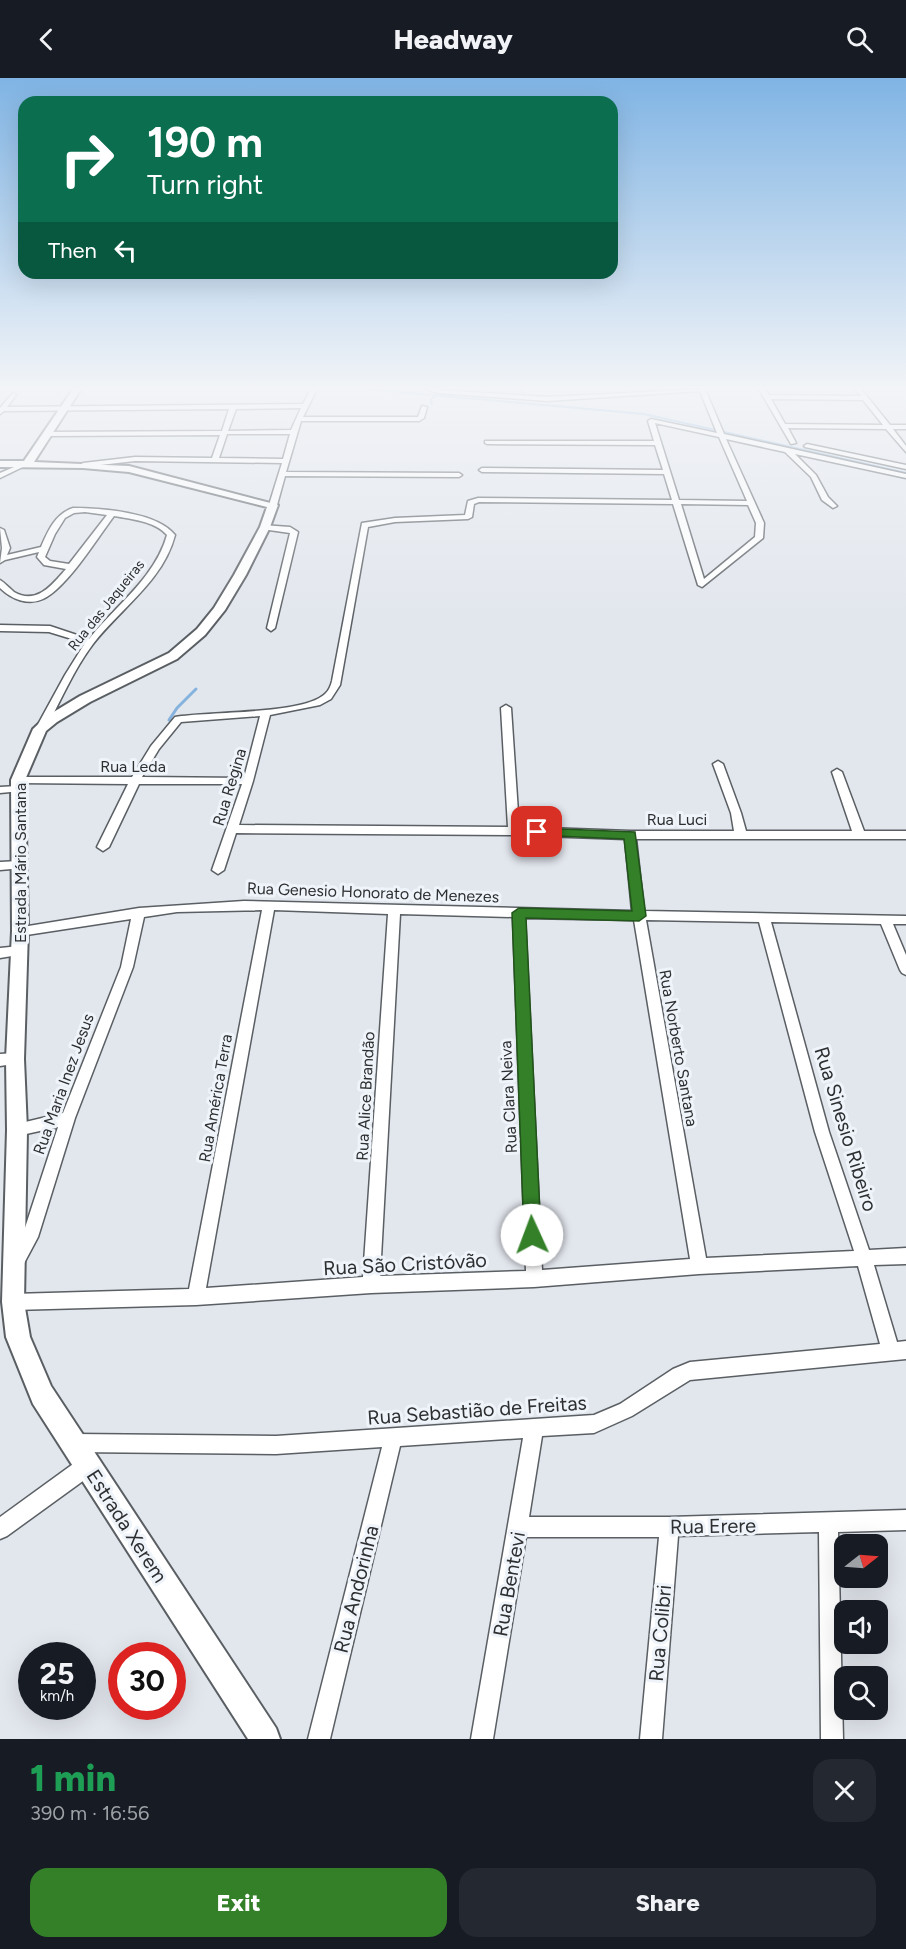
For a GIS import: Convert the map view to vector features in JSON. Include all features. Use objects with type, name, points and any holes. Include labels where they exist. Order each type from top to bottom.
[{"type":"street","points":[[0,476],[18,467]]},
{"type":"street","points":[[100,467],[140,470],[273,505],[284,467]]},
{"type":"street","points":[[663,467],[702,585],[759,538],[760,523],[735,467]]},
{"type":"street","points":[[804,467],[814,476],[825,498],[833,506]]},
{"type":"street","points":[[865,467],[906,476]]},
{"type":"street","points":[[482,470],[665,472]]},
{"type":"street","points":[[282,474],[459,475]]},
{"type":"street","points":[[103,846],[134,782],[165,733],[178,719],[266,712],[313,704],[328,697],[337,681],[365,525],[396,520],[468,517],[472,501],[750,503]]},
{"type":"street","name":"Estrada Mário Santana","points":[[13,1302],[17,1130],[7,1059],[20,951],[18,785],[40,729],[65,710],[163,662],[185,648],[219,610],[265,527],[273,505]]},
{"type":"street","name":"Rua das Jaqueiras","points":[[40,729],[90,642],[125,607],[170,547],[171,535],[164,528],[111,514],[81,509],[63,516],[44,549]]},
{"type":"street","points":[[0,582],[3,588],[26,599],[39,597],[48,592],[111,514]]},
{"type":"street","points":[[265,527],[290,528],[294,532],[271,628]]},
{"type":"street","points":[[0,530],[3,545],[1,559],[44,549],[43,561],[70,567]]},
{"type":"street","points":[[0,628],[50,629],[90,642]]},
{"type":"street","points":[[506,708],[514,831]]},
{"type":"street","name":"Rua Regina","points":[[218,870],[248,781],[266,712]]},
{"type":"street","points":[[718,764],[736,813],[741,836]]},
{"type":"street","points":[[837,772],[859,834]]},
{"type":"street","name":"Rua Leda","points":[[0,790],[18,785],[248,781]]},
{"type":"street","name":"Rua Luci","points":[[231,829],[514,831],[741,836],[906,835]]},
{"type":"street","name":"Rua Norberto Santana","points":[[630,835],[639,916],[699,1266]]},
{"type":"street","points":[[0,866],[19,865]]},
{"type":"street","name":"Rua Genesio Honorato de Menezes","points":[[20,931],[139,912],[211,905],[906,920]]},
{"type":"street","name":"Rua América Terra","points":[[196,1297],[268,906]]},
{"type":"street","name":"Rua Alice Brandão","points":[[371,1285],[394,909]]},
{"type":"street","name":"Rua Maria Inez Jesus","points":[[13,1265],[30,1238],[68,1118],[127,967],[139,912]]},
{"type":"street","name":"Rua Clara Neiva","points":[[519,913],[534,1279]]},
{"type":"street","name":"Rua Sinesio Ribeiro","points":[[764,918],[822,1132],[864,1258],[898,1350]]},
{"type":"street","points":[[885,920],[906,970]]},
{"type":"street","points":[[0,953],[20,951]]},
{"type":"street","points":[[17,1130],[68,1118]]},
{"type":"street","name":"Rua São Cristóvão","points":[[13,1302],[196,1297],[371,1285],[534,1279],[699,1266],[906,1256]]},
{"type":"street","name":"Estrada Xerem","points":[[13,1302],[18,1337],[42,1395],[265,1739]]},
{"type":"street","name":"Rua Sebastião de Freitas","points":[[72,1443],[276,1445],[594,1424],[626,1410],[678,1375],[690,1371],[898,1350]]},
{"type":"street","name":"Rua Bentevi","points":[[482,1739],[534,1428]]},
{"type":"street","name":"Rua Andorinha","points":[[319,1739],[393,1438]]},
{"type":"street","points":[[0,1529],[87,1466]]},
{"type":"street","name":"Rua Erere","points":[[519,1527],[669,1527],[906,1520]]},
{"type":"street","points":[[828,1523],[832,1739]]},
{"type":"street","name":"Rua Colibri","points":[[651,1739],[669,1527]]},
{"type":"waterway","points":[[877,467],[906,473]]},
{"type":"waterway","points":[[169,720],[177,708],[196,689]]},
{"type":"route","points":[[532,1235],[519,913],[639,916],[630,835],[537,832]]}]
